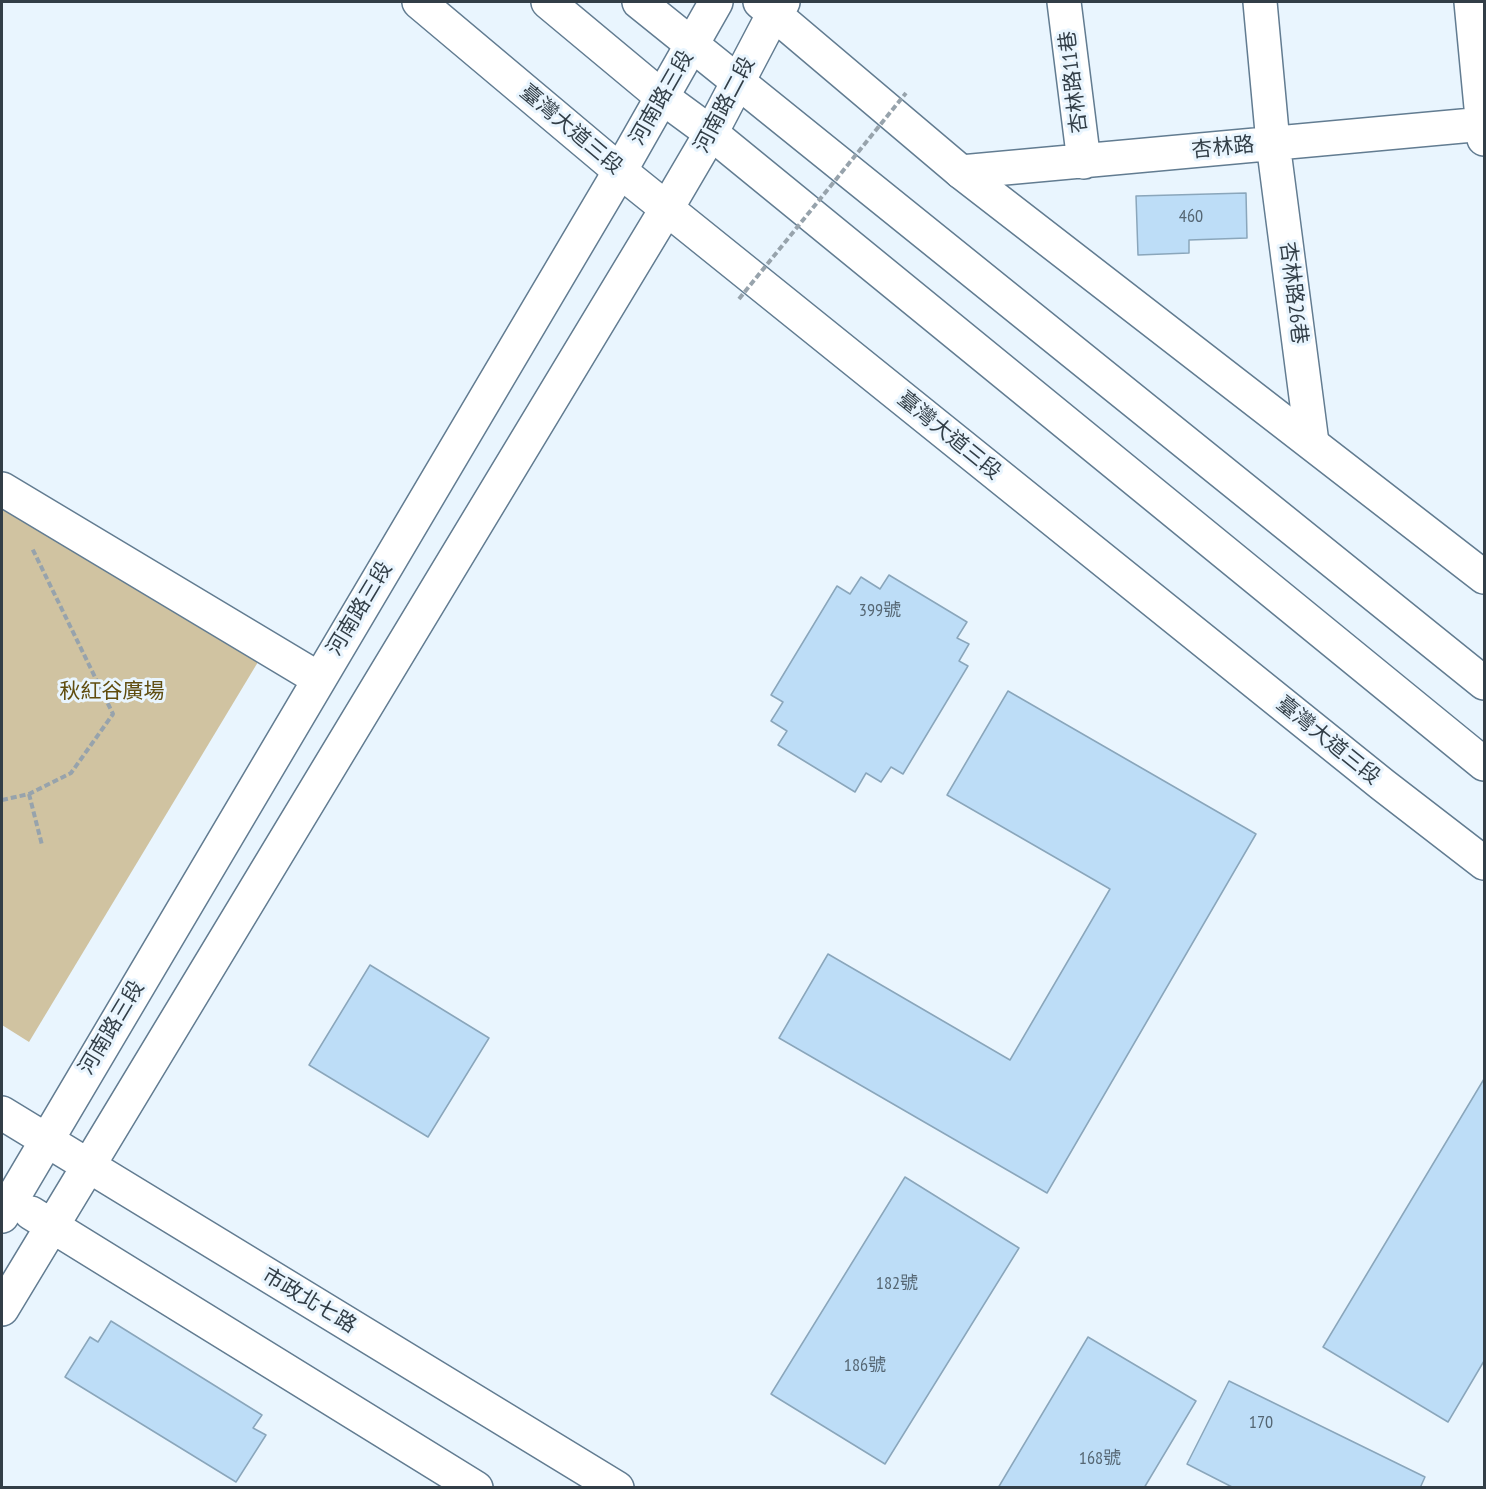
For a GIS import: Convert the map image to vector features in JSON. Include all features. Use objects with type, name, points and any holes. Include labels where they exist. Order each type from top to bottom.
[{"type":"street","name":"臺灣大道三段","points":[[419,2],[620,171],[1374,778],[1485,863]]},
{"type":"street","points":[[548,2],[1485,764]]},
{"type":"street","points":[[639,2],[1485,683]]},
{"type":"street","name":"河南路三段","points":[[4,1204],[45,1141],[620,171],[717,2]]},
{"type":"street","name":"杏林路11巷","points":[[1064,2],[1083,162]]},
{"type":"street","name":"杏林路26巷","points":[[1260,2],[1274,143],[1312,443]]},
{"type":"street","points":[[1471,2],[1484,129]]},
{"type":"street","points":[[772,5],[962,172],[1485,577]]},
{"type":"street","name":"河南路二段","points":[[667,208],[738,82],[772,5]]},
{"type":"street","name":"杏林路","points":[[962,172],[1274,143],[1484,129]]},
{"type":"street","points":[[2,1309],[667,208]]},
{"type":"street","points":[[2,489],[319,679]]},
{"type":"street","name":"市政北七路","points":[[2,1113],[617,1488]]},
{"type":"street","points":[[4,1204],[51,1225],[476,1488]]},
{"type":"path","points":[[739,299],[906,93]]},
{"type":"path","points":[[2,800],[28,794],[71,773],[113,714],[30,544]]},
{"type":"path","points":[[28,794],[42,844]]},
{"type":"green space","name":"秋紅谷廣場","points":[[2,485],[261,657],[29,1042],[2,1025]]},
{"type":"building","points":[[1246,193],[1247,238],[1189,240],[1189,253],[1138,255],[1136,196]]},
{"type":"building","points":[[889,575],[967,622],[957,638],[969,644],[959,661],[968,666],[903,774],[891,767],[881,782],[866,773],[855,792],[778,745],[787,731],[771,721],[783,702],[771,695],[837,586],[850,594],[861,577],[880,589]]},
{"type":"building","points":[[1008,691],[1256,834],[1047,1193],[779,1038],[828,954],[1010,1060],[1110,889],[947,795]]},
{"type":"building","points":[[370,965],[489,1038],[428,1137],[309,1065]]},
{"type":"building","points":[[1484,1079],[1484,1361],[1448,1422],[1323,1347]]},
{"type":"building","points":[[905,1177],[1019,1248],[885,1464],[771,1394]]},
{"type":"building","points":[[111,1321],[262,1415],[253,1428],[266,1435],[236,1482],[65,1377],[90,1337],[98,1342]]},
{"type":"building","points":[[1088,1337],[1196,1401],[1144,1488],[998,1488]]},
{"type":"building","points":[[1229,1381],[1425,1477],[1420,1488],[1234,1488],[1187,1464]]}]
